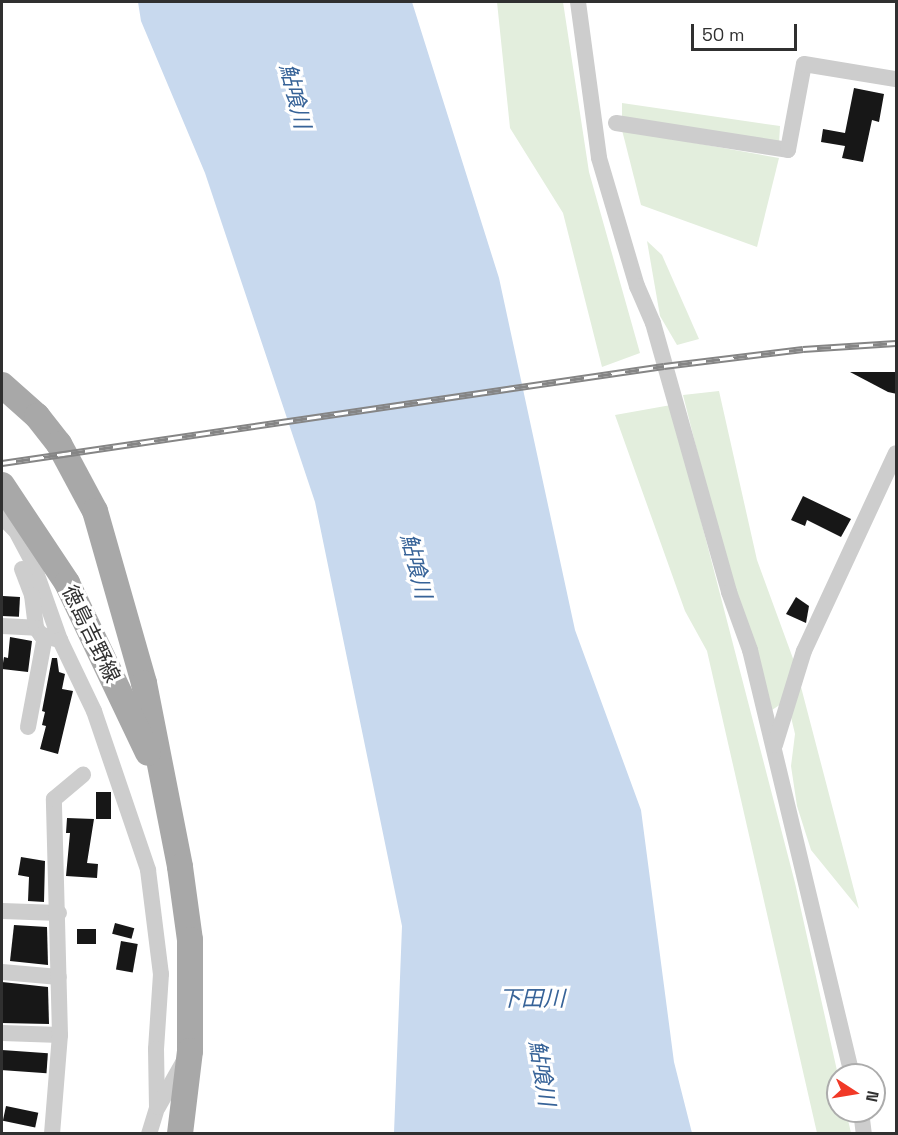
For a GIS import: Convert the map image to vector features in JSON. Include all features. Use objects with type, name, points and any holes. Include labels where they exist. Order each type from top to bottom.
[{"type":"main road","name":"徳島吉野線","points":[[2,386],[37,416],[78,476],[107,544],[119,605]]},
{"type":"main road","name":"徳島吉野線","points":[[2,395],[47,449],[73,498],[119,605],[144,683],[166,792],[190,940],[190,1051],[180,1134]]},
{"type":"main road","name":"徳島吉野線","points":[[2,485],[67,583],[166,792]]},
{"type":"street","points":[[578,2],[599,158],[637,286],[653,323],[729,592],[750,650],[849,1063]]},
{"type":"street","points":[[616,123],[788,150],[804,64],[897,79]]},
{"type":"street","points":[[775,747],[804,651],[897,453]]},
{"type":"street","points":[[2,514],[16,531],[32,561],[47,635],[27,727]]},
{"type":"street","points":[[2,514],[47,635],[94,711],[148,870],[161,975],[156,1025],[157,1108]]},
{"type":"street","points":[[2,626],[47,635]]},
{"type":"street","points":[[52,1134],[60,1035],[59,913],[54,799],[83,774]]},
{"type":"street","points":[[2,911],[59,913]]},
{"type":"street","points":[[2,972],[59,977]]},
{"type":"street","points":[[2,1034],[60,1035]]},
{"type":"street","points":[[149,1134],[157,1108],[190,1051]]},
{"type":"green space","points":[[497,2],[563,2],[589,172],[640,353],[602,367],[563,213],[510,128]]},
{"type":"green space","points":[[622,103],[780,126],[779,144],[622,118]]},
{"type":"green space","points":[[622,130],[779,158],[757,247],[641,205]]},
{"type":"green space","points":[[647,241],[662,255],[699,339],[677,345],[660,316]]},
{"type":"green space","points":[[719,391],[757,560],[795,664],[859,909],[811,850],[797,806],[791,766],[795,734],[787,700],[772,710],[721,546],[683,395]]},
{"type":"green space","points":[[671,405],[795,883],[835,1063],[826,1063],[826,1123],[849,1123],[851,1133],[817,1133],[707,651],[685,611],[615,415]]},
{"type":"water","name":"下田川","points":[[138,2],[412,2],[499,278],[575,630],[641,810],[674,1062],[692,1133],[394,1133],[402,926],[315,502],[205,173],[141,21]]},
{"type":"building","points":[[854,88],[884,94],[879,122],[872,120],[863,162],[842,158],[845,146],[821,142],[823,129],[845,133]]},
{"type":"building","points":[[850,372],[897,372],[897,394],[888,392]]},
{"type":"building","points":[[803,496],[851,519],[841,537],[807,520],[805,526],[791,520]]},
{"type":"building","points":[[3,596],[20,597],[19,617],[2,616]]},
{"type":"building","points":[[796,597],[809,606],[806,623],[786,614]]},
{"type":"building","points":[[10,637],[32,641],[28,672],[2,669],[4,657],[8,658]]},
{"type":"building","points":[[52,658],[57,658],[59,672],[65,674],[62,689],[73,691],[58,754],[40,749],[46,726],[42,725],[45,712],[42,711]]},
{"type":"building","points":[[96,792],[111,792],[111,819],[96,819]]},
{"type":"building","points":[[67,818],[94,819],[87,863],[98,864],[97,878],[66,876],[70,833],[66,833]]},
{"type":"building","points":[[21,857],[45,861],[44,902],[28,901],[29,877],[18,875]]},
{"type":"building","points":[[115,923],[134,928],[131,939],[112,934]]},
{"type":"building","points":[[14,925],[47,927],[48,965],[10,961]]},
{"type":"building","points":[[77,929],[96,929],[96,944],[77,944]]},
{"type":"building","points":[[121,941],[138,944],[133,973],[116,970]]},
{"type":"building","points":[[2,982],[48,987],[49,1024],[2,1023]]},
{"type":"building","points":[[2,1050],[48,1053],[46,1073],[2,1070]]},
{"type":"building","points":[[6,1106],[38,1113],[35,1128],[3,1121]]},
{"type":"railway","points":[[2,463],[664,366],[803,349],[896,343]]},
{"type":"water label","name":"鮎喰川","points":[[295,96]]},
{"type":"water label","name":"鮎喰川","points":[[416,566]]},
{"type":"water label","name":"鮎喰川","points":[[542,1073]]}]
